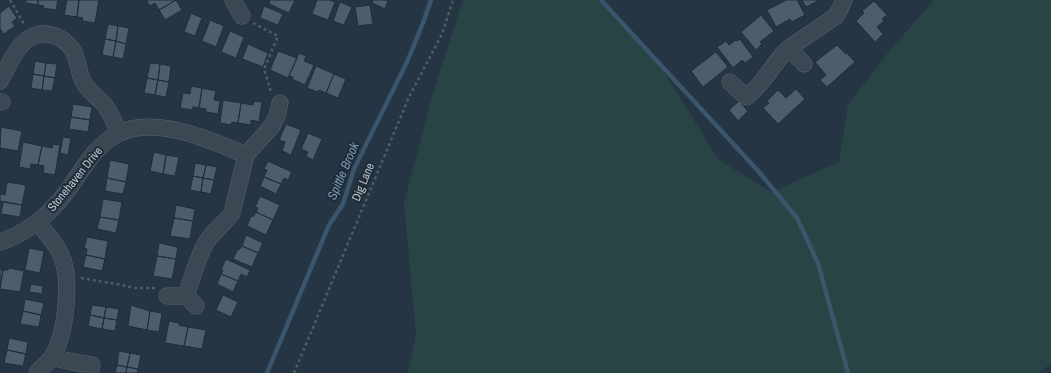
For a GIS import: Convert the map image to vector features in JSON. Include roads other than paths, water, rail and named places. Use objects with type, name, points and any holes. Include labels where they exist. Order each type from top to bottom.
[{"type":"street","points":[[233,0],[242,16]]},
{"type":"street","points":[[730,82],[747,97],[760,84],[789,48],[832,18],[840,9],[844,0]]},
{"type":"street","points":[[0,82],[19,47],[24,41],[32,36],[40,34],[57,36],[72,48],[84,83],[89,91],[106,107],[119,133]]},
{"type":"street","points":[[789,48],[804,64]]},
{"type":"street","points":[[167,296],[191,301],[202,252],[213,233],[226,222],[232,213],[246,155],[272,126],[277,116],[280,103]]},
{"type":"street","name":"Stonehaven Drive","points":[[0,242],[8,240],[38,223],[71,187],[100,148],[108,140],[119,133],[141,127],[182,131],[211,140],[246,155]]},
{"type":"street","points":[[37,373],[52,357],[59,339],[63,322],[67,290],[67,276],[61,255],[55,243],[38,223]]},
{"type":"street","points":[[52,357],[92,365],[90,373]]},
{"type":"waterway","name":"Spittle Brook","points":[[267,373],[329,225],[343,204],[354,169],[407,62],[431,0]]},
{"type":"waterway","points":[[601,0],[760,173],[797,218],[818,263],[848,373]]}]
